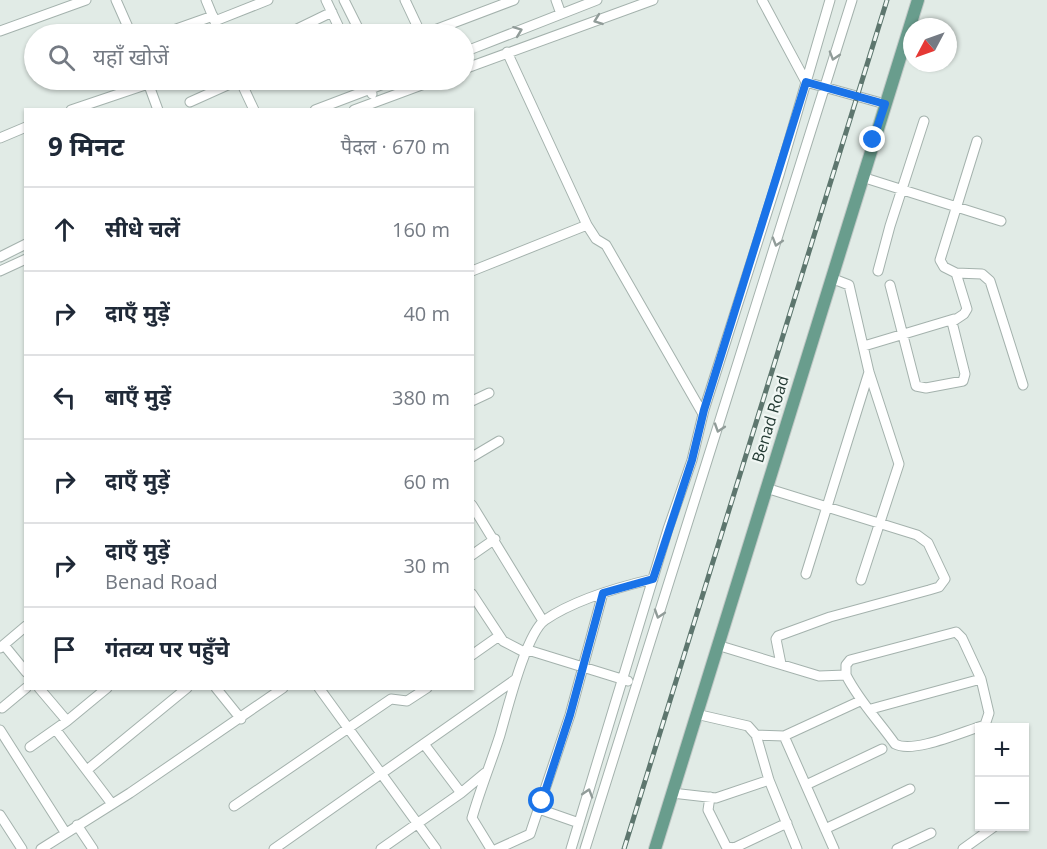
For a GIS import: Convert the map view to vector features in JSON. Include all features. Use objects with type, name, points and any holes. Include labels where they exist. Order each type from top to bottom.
[{"type":"main road","name":"Benad Road","points":[[655,849],[918,0]]},
{"type":"street","points":[[0,31],[86,0]]},
{"type":"street","points":[[116,0],[127,24]]},
{"type":"street","points":[[207,0],[216,24]]},
{"type":"street","points":[[196,24],[268,0]]},
{"type":"street","points":[[326,0],[337,24]]},
{"type":"street","points":[[344,0],[356,24]]},
{"type":"street","points":[[405,0],[417,24]]},
{"type":"street","points":[[449,24],[514,0]]},
{"type":"street","points":[[556,0],[561,14]]},
{"type":"street","points":[[474,48],[597,0]]},
{"type":"street","points":[[474,65],[653,0]]},
{"type":"street","points":[[762,0],[806,82],[885,104]]},
{"type":"street","points":[[571,849],[653,579],[692,460],[703,414],[830,0]]},
{"type":"street","points":[[585,849],[852,0]]},
{"type":"street","points":[[307,24],[332,12]]},
{"type":"street","points":[[507,52],[587,225],[596,239],[606,245],[703,414]]},
{"type":"street","points":[[76,108],[126,90]]},
{"type":"street","points":[[151,90],[157,108]]},
{"type":"street","points":[[189,102],[216,90]]},
{"type":"street","points":[[244,90],[253,108]]},
{"type":"street","points":[[320,108],[367,90]]},
{"type":"street","points":[[370,90],[376,102]]},
{"type":"street","points":[[390,90],[392,96]]},
{"type":"street","points":[[360,108],[408,90]]},
{"type":"street","points":[[878,271],[901,189],[924,120]]},
{"type":"street","points":[[0,138],[24,128]]},
{"type":"street","points":[[977,141],[940,260],[944,267],[956,273],[982,274],[990,281],[1023,385]]},
{"type":"street","points":[[862,177],[1001,221]]},
{"type":"street","points":[[474,270],[587,225]]},
{"type":"street","points":[[0,257],[24,245]]},
{"type":"street","points":[[0,271],[24,260]]},
{"type":"street","points":[[864,346],[964,314],[967,309],[956,273]]},
{"type":"street","points":[[831,278],[849,285],[869,372],[899,464],[861,580]]},
{"type":"street","points":[[891,285],[916,386],[926,388],[963,381],[965,374],[953,325],[954,319]]},
{"type":"street","points":[[806,574],[869,372]]},
{"type":"street","points":[[474,400],[489,393]]},
{"type":"street","points":[[474,457],[498,441]]},
{"type":"street","points":[[766,488],[923,538],[939,562],[945,579],[943,583],[929,590],[830,617],[778,636],[776,639],[781,664]]},
{"type":"street","points":[[474,509],[495,539],[543,621]]},
{"type":"street","points":[[474,554],[495,539]]},
{"type":"street","points":[[491,849],[472,818],[484,773],[500,736],[516,679],[527,651],[543,621],[603,593],[653,579]]},
{"type":"street","points":[[497,849],[530,834],[570,715],[603,593]]},
{"type":"street","points":[[474,600],[503,641],[527,651],[636,684]]},
{"type":"street","points":[[24,628],[2,646],[24,670]]},
{"type":"street","points":[[956,632],[962,638],[981,679],[989,713],[988,722],[985,725],[932,742],[900,746],[895,744],[871,709],[860,701],[846,675],[846,665],[850,660],[956,632]]},
{"type":"street","points":[[474,654],[499,636]]},
{"type":"street","points":[[717,645],[819,676],[846,675]]},
{"type":"street","points":[[274,849],[516,679]]},
{"type":"street","points":[[871,709],[981,679]]},
{"type":"street","points":[[2,708],[24,690]]},
{"type":"street","points":[[41,690],[67,722]]},
{"type":"street","points":[[30,747],[67,722],[105,690]]},
{"type":"street","points":[[87,770],[186,690]]},
{"type":"street","points":[[218,690],[241,719]]},
{"type":"street","points":[[41,849],[241,719],[280,690]]},
{"type":"street","points":[[320,690],[436,849]]},
{"type":"street","points":[[234,806],[391,699],[407,700],[424,690]]},
{"type":"street","points":[[756,735],[784,736],[860,701]]},
{"type":"street","points":[[696,714],[748,726],[756,735],[770,780],[797,849]]},
{"type":"street","points":[[0,730],[65,832]]},
{"type":"street","points":[[56,730],[112,804]]},
{"type":"street","points":[[784,736],[834,849]]},
{"type":"street","points":[[424,744],[461,793]]},
{"type":"street","points":[[806,785],[882,749]]},
{"type":"street","points":[[381,849],[461,793],[484,773]]},
{"type":"street","points":[[672,793],[716,798],[770,780]]},
{"type":"street","points":[[825,829],[910,789]]},
{"type":"street","points":[[710,797],[708,810],[726,846],[735,848],[787,823]]},
{"type":"street","points":[[540,809],[579,823]]},
{"type":"street","points":[[0,815],[22,849]]},
{"type":"street","points":[[77,825],[93,849]]},
{"type":"street","points":[[963,849],[988,831]]},
{"type":"street","points":[[897,849],[931,833]]},
{"type":"railway","points":[[624,849],[887,0]]},
{"type":"route","points":[[542,801],[570,715],[603,593],[620,586],[653,579],[692,460],[704,410],[763,219],[779,175],[806,82],[885,104],[873,140]]}]
